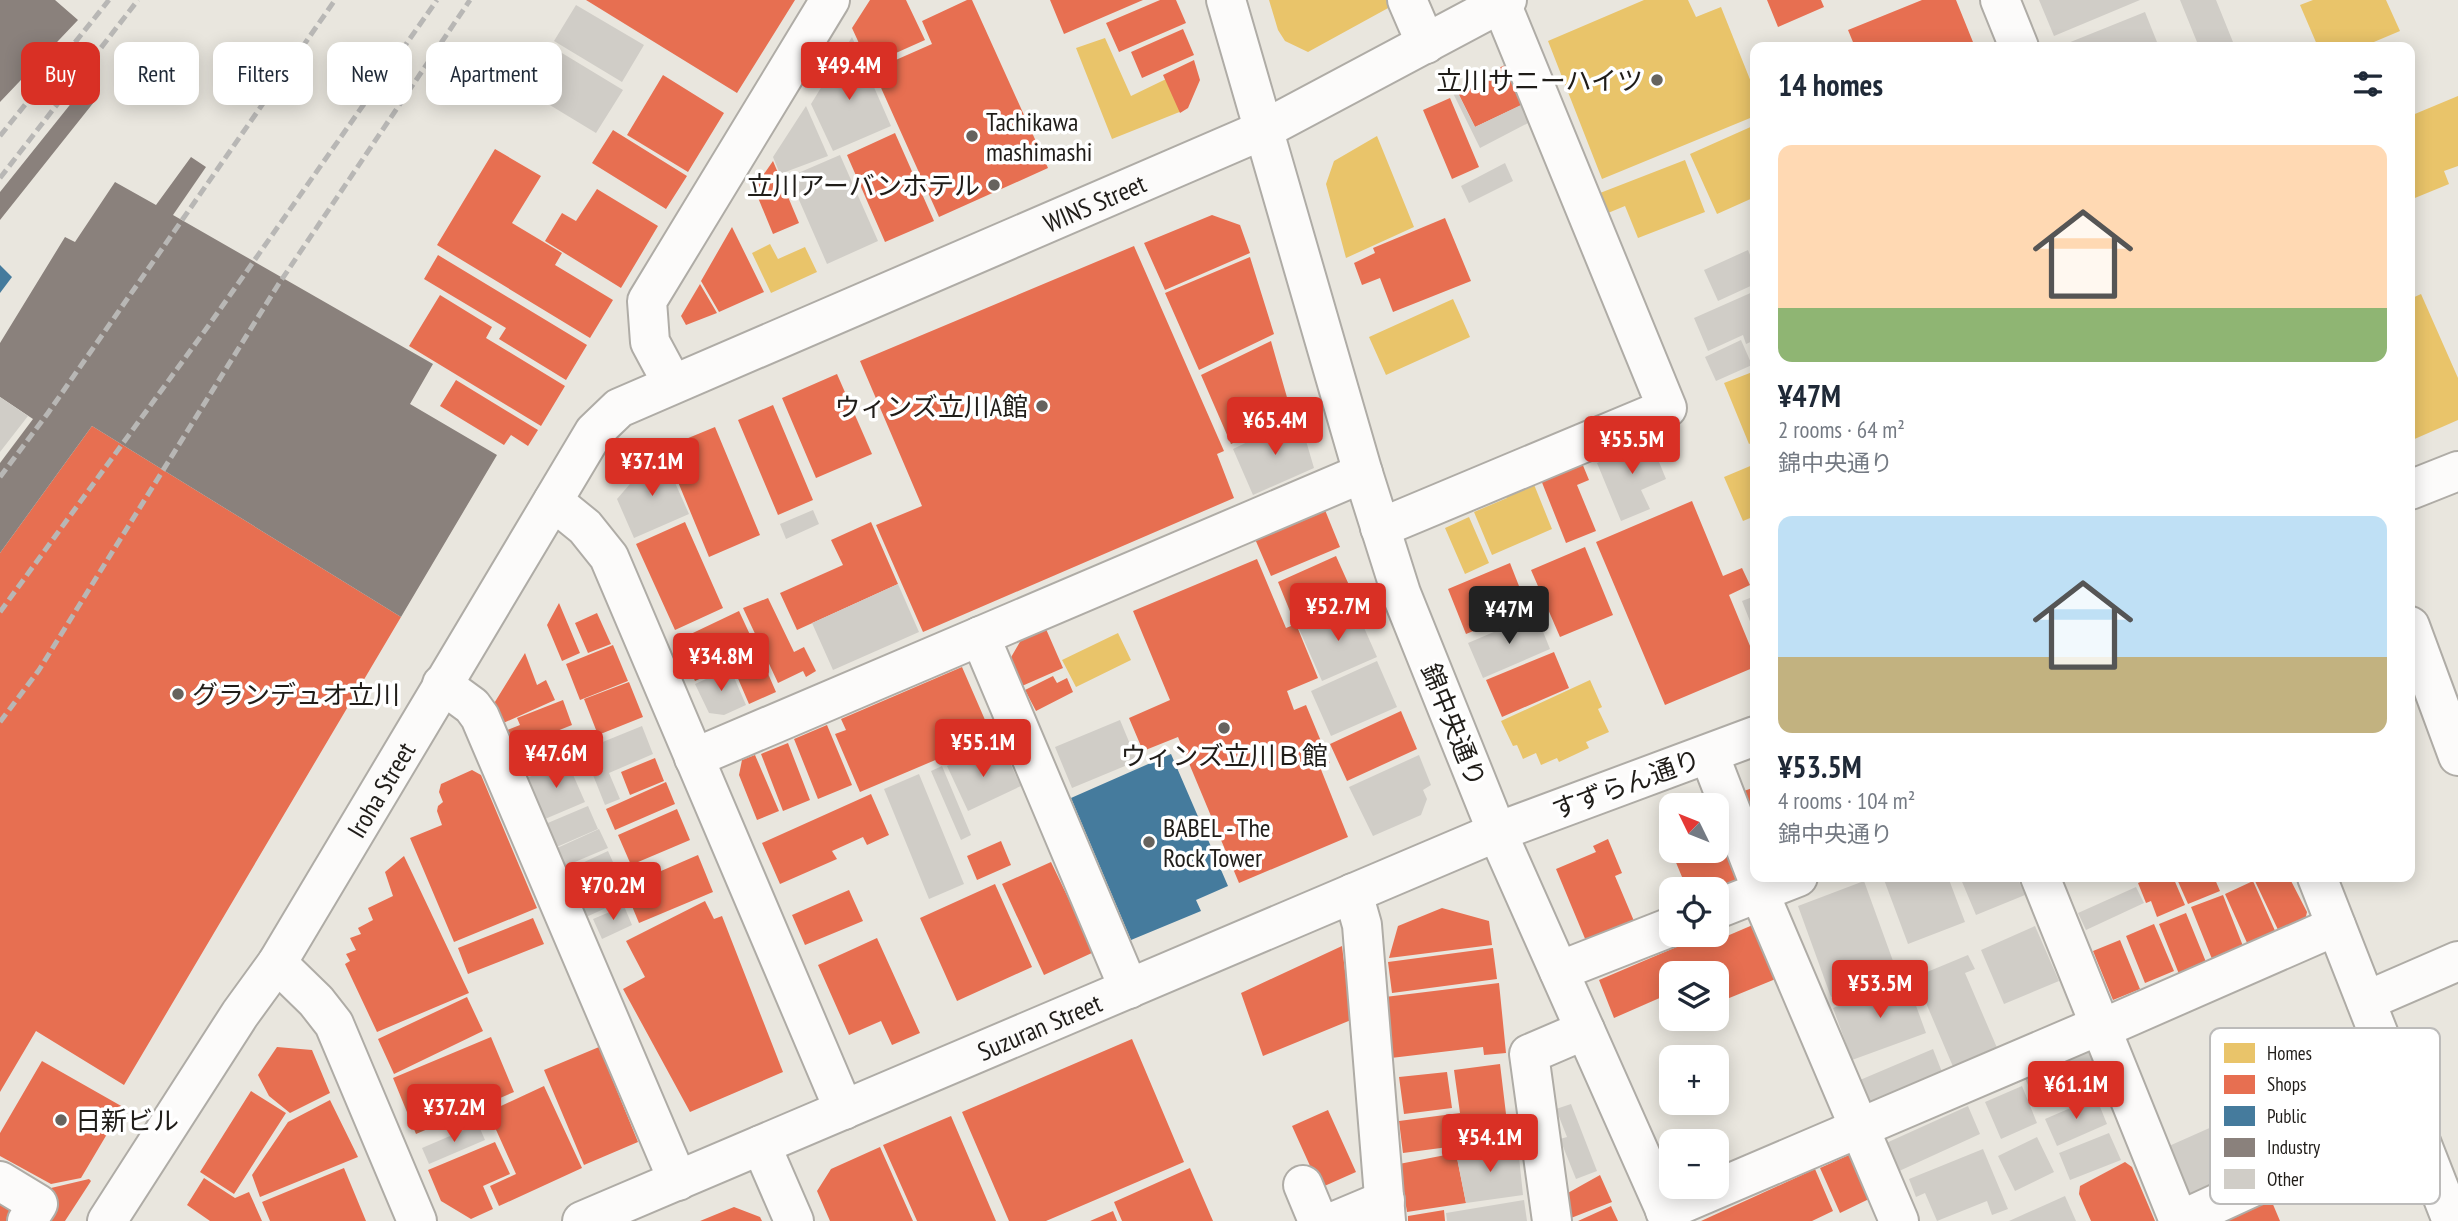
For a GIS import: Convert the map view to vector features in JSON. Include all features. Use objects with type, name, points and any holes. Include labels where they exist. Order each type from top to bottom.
[{"type":"street","points":[[672,383],[650,342],[647,301],[830,0]]},
{"type":"street","name":"錦中央通り","points":[[1226,0],[1363,473],[1401,593],[1497,832],[1667,1216]]},
{"type":"street","points":[[1407,0],[1426,44]]},
{"type":"street","points":[[2000,0],[2017,42]]},
{"type":"street","points":[[1380,528],[1667,408],[1504,2]]},
{"type":"street","name":"WINS Street","points":[[672,383],[1263,130],[1504,2]]},
{"type":"street","name":"Iroha Street","points":[[107,1221],[240,1014],[277,963],[594,432],[619,408],[672,383]]},
{"type":"street","points":[[2415,488],[2458,471]]},
{"type":"street","points":[[694,758],[1363,473]]},
{"type":"street","points":[[553,501],[585,527],[608,557],[844,1110]]},
{"type":"street","points":[[981,636],[1129,989]]},
{"type":"street","points":[[2415,636],[2449,702],[2458,756]]},
{"type":"street","points":[[442,684],[472,706],[480,717],[677,1181]]},
{"type":"street","name":"すずらん通り","points":[[1497,832],[1750,738]]},
{"type":"street","points":[[1709,754],[1750,862]]},
{"type":"street","name":"Suzuran Street","points":[[582,1221],[1497,832]]},
{"type":"street","points":[[1729,901],[1756,882]]},
{"type":"street","points":[[1757,882],[1899,1221]]},
{"type":"street","points":[[2042,882],[2179,1221],[2216,1204]]},
{"type":"street","points":[[2318,882],[2376,1028]]},
{"type":"street","points":[[1335,1221],[1385,1210],[1362,925],[1353,893]]},
{"type":"street","points":[[1667,1216],[1860,1129],[2084,1032],[2101,1029],[2336,926]]},
{"type":"street","points":[[1559,971],[1659,932]]},
{"type":"street","points":[[2366,1002],[2458,961]]},
{"type":"street","points":[[277,963],[316,1001],[334,1024],[417,1221]]},
{"type":"street","points":[[1552,1221],[1529,1054],[1585,1030]]},
{"type":"street","points":[[761,1145],[794,1221]]},
{"type":"street","points":[[0,1181],[38,1204],[27,1221]]},
{"type":"street","points":[[1303,1185],[1318,1221]]},
{"type":"street","points":[[2440,1190],[2452,1221]]},
{"type":"building: Homes","points":[[1269,0],[1388,0],[1390,7],[1308,52],[1285,41],[1278,30]]},
{"type":"building: Homes","name":"立川サニーハイツ","points":[[1644,0],[1688,0],[1696,17],[1721,7],[1750,80],[1750,118],[1602,179],[1548,41]]},
{"type":"building: Homes","points":[[2313,0],[2386,0],[2400,31],[2374,42],[2316,42],[2300,5]]},
{"type":"building: Homes","points":[[1105,38],[1131,96],[1193,66],[1196,76],[1182,111],[1112,139],[1076,48]]},
{"type":"building: Homes","points":[[2458,96],[2458,166],[2444,171],[2449,184],[2415,198],[2415,114]]},
{"type":"building: Homes","points":[[1750,127],[1750,199],[1717,214],[1690,154]]},
{"type":"building: Homes","points":[[1377,136],[1414,227],[1346,258],[1326,184],[1334,161]]},
{"type":"building: Homes","points":[[1685,160],[1705,212],[1638,238],[1625,206],[1608,213],[1600,193]]},
{"type":"building: Homes","points":[[770,244],[778,259],[805,247],[817,272],[771,293],[752,253]]},
{"type":"building: Homes","points":[[2421,294],[2458,378],[2458,420],[2415,439],[2415,297]]},
{"type":"building: Homes","points":[[1453,299],[1470,337],[1386,375],[1369,337]]},
{"type":"building: Homes","points":[[1750,373],[1749,444],[1724,383]]},
{"type":"building: Homes","points":[[1750,466],[1750,518],[1743,521],[1724,477]]},
{"type":"building: Homes","points":[[1533,482],[1552,529],[1492,555],[1474,512],[1507,498],[1505,494]]},
{"type":"building: Homes","points":[[1469,517],[1489,563],[1465,574],[1445,528]]},
{"type":"building: Homes","points":[[1118,633],[1131,660],[1076,687],[1062,660]]},
{"type":"building: Homes","points":[[1590,680],[1602,707],[1598,709],[1609,732],[1586,742],[1589,748],[1559,762],[1557,758],[1541,765],[1536,753],[1523,759],[1517,745],[1513,746],[1501,721]]},
{"type":"building: Shops","points":[[586,0],[795,0],[737,93]]},
{"type":"building: Shops","points":[[870,0],[906,0],[925,40],[869,65],[852,28]]},
{"type":"building: Shops","name":"立川アーバンホテル","points":[[972,0],[1048,168],[939,217],[873,70],[932,44],[922,21]]},
{"type":"building: Shops","points":[[1050,0],[1143,0],[1064,34]]},
{"type":"building: Shops","points":[[1160,0],[1176,0],[1186,23],[1119,52],[1106,23]]},
{"type":"building: Shops","points":[[1767,0],[1821,0],[1824,7],[1778,27]]},
{"type":"building: Shops","points":[[1922,0],[1956,0],[1973,42],[1853,42],[1848,30]]},
{"type":"building: Shops","points":[[1183,29],[1194,55],[1142,78],[1131,52]]},
{"type":"building: Shops","points":[[1194,60],[1200,80],[1188,108],[1180,113],[1163,75]]},
{"type":"building: Shops","points":[[1507,64],[1526,103],[1475,127],[1456,89]]},
{"type":"building: Shops","points":[[663,75],[724,113],[688,172],[627,135]]},
{"type":"building: Shops","points":[[1450,98],[1479,167],[1452,179],[1423,110]]},
{"type":"building: Shops","points":[[613,130],[687,176],[666,209],[592,163]]},
{"type":"building: Shops","points":[[895,133],[934,221],[885,242],[847,155]]},
{"type":"building: Shops","points":[[495,149],[541,176],[512,223],[562,253],[555,265],[613,300],[590,338],[437,245]]},
{"type":"building: Shops","points":[[773,161],[799,223],[773,234],[754,188]]},
{"type":"building: Shops","points":[[597,189],[658,226],[621,288],[545,241],[562,213],[576,221]]},
{"type":"building: Shops","points":[[1212,215],[1240,225],[1250,253],[1165,290],[1144,243]]},
{"type":"building: Shops","points":[[1445,218],[1471,281],[1393,312],[1380,278],[1362,285],[1354,263],[1375,253],[1373,248]]},
{"type":"building: Shops","points":[[732,227],[764,292],[719,312],[701,281]]},
{"type":"building: Shops","name":"ウィンズ立川A館","points":[[1134,246],[1224,451],[1217,454],[1234,498],[923,632],[876,525],[922,506],[860,361]]},
{"type":"building: Shops","points":[[438,255],[587,345],[566,380],[499,339],[506,328],[424,279]]},
{"type":"building: Shops","points":[[1250,257],[1274,334],[1199,370],[1165,293]]},
{"type":"building: Shops","points":[[700,284],[717,313],[686,325],[681,316]]},
{"type":"building: Shops","points":[[440,295],[492,327],[486,338],[565,386],[541,426],[409,346]]},
{"type":"building: Shops","points":[[1271,341],[1292,415],[1231,444],[1201,375]]},
{"type":"building: Shops","points":[[837,374],[872,454],[816,478],[782,398]]},
{"type":"building: Shops","points":[[456,380],[538,430],[528,446],[511,435],[504,445],[440,406]]},
{"type":"building: Shops","points":[[773,405],[813,500],[778,515],[738,420]]},
{"type":"building: Shops","name":"グランデュオ立川","points":[[92,426],[401,617],[124,1085],[36,1031],[0,1092],[0,553]]},
{"type":"building: Shops","points":[[715,427],[760,535],[709,557],[664,448]]},
{"type":"building: Shops","points":[[1582,463],[1589,480],[1577,485],[1596,531],[1566,543],[1541,480]]},
{"type":"building: Shops","points":[[1692,501],[1723,576],[1742,568],[1750,585],[1729,595],[1750,646],[1750,669],[1665,705],[1596,542]]},
{"type":"building: Shops","points":[[1325,510],[1340,547],[1271,576],[1255,539]]},
{"type":"building: Shops","points":[[685,522],[723,608],[675,630],[636,544]]},
{"type":"building: Shops","points":[[871,522],[898,584],[797,630],[780,593],[843,565],[831,540]]},
{"type":"building: Shops","points":[[1585,547],[1613,615],[1560,637],[1531,570]]},
{"type":"building: Shops","points":[[1336,556],[1353,594],[1294,621],[1278,582]]},
{"type":"building: Shops","name":"ウィンズ立川Ｂ館","points":[[1257,559],[1286,628],[1296,624],[1318,678],[1287,691],[1294,710],[1306,705],[1330,763],[1320,767],[1348,837],[1239,883],[1178,737],[1143,751],[1129,718],[1170,700],[1133,611]]},
{"type":"building: Shops","points":[[1510,563],[1528,609],[1466,634],[1448,589]]},
{"type":"building: Shops","points":[[768,598],[794,652],[804,647],[816,671],[806,677],[803,671],[778,683],[743,608]]},
{"type":"building: Shops","points":[[559,603],[580,653],[562,661],[547,625]]},
{"type":"building: Shops","points":[[739,611],[758,652],[695,681],[676,641]]},
{"type":"building: Shops","points":[[597,613],[611,644],[588,653],[575,623]]},
{"type":"building: Shops","points":[[1046,629],[1063,668],[1022,686],[1010,659],[1021,640]]},
{"type":"building: Shops","points":[[613,645],[628,681],[580,700],[566,664]]},
{"type":"building: Shops","points":[[1554,652],[1569,688],[1502,717],[1486,680]]},
{"type":"building: Shops","points":[[525,653],[537,685],[546,680],[555,700],[501,724],[493,705]]},
{"type":"building: Shops","points":[[760,655],[776,692],[749,704],[733,667]]},
{"type":"building: Shops","points":[[962,667],[992,736],[860,792],[835,734],[846,730],[841,719]]},
{"type":"building: Shops","points":[[1053,676],[1057,683],[1067,678],[1073,692],[1036,711],[1025,690]]},
{"type":"building: Shops","points":[[629,682],[643,717],[598,735],[584,699]]},
{"type":"building: Shops","points":[[563,700],[572,725],[512,749],[505,731],[520,725],[517,718]]},
{"type":"building: Shops","points":[[1401,711],[1417,749],[1347,781],[1330,744]]},
{"type":"building: Shops","points":[[827,725],[852,785],[818,799],[794,739]]},
{"type":"building: Shops","points":[[788,743],[810,800],[783,811],[761,754]]},
{"type":"building: Shops","points":[[755,755],[779,811],[757,820],[739,775],[742,760]]},
{"type":"building: Shops","points":[[655,758],[664,781],[630,795],[621,772]]},
{"type":"building: Shops","points":[[472,770],[481,775],[537,908],[454,942],[410,838],[442,825],[437,811],[443,802],[439,792],[441,784]]},
{"type":"building: Shops","points":[[666,782],[675,804],[615,830],[606,809]]},
{"type":"building: Shops","points":[[1750,789],[1750,806],[1744,791]]},
{"type":"building: Shops","points":[[871,794],[889,835],[867,845],[863,837],[832,851],[837,859],[780,884],[762,843]]},
{"type":"building: Shops","points":[[677,809],[690,840],[631,865],[618,835]]},
{"type":"building: Shops","points":[[1608,839],[1622,873],[1615,876],[1634,921],[1586,941],[1556,869],[1596,852],[1593,846]]},
{"type":"building: Shops","points":[[1001,841],[1011,865],[977,880],[967,856]]},
{"type":"building: Shops","points":[[1729,849],[1742,880],[1729,885],[1729,877],[1682,877],[1676,863],[1729,863]]},
{"type":"building: Shops","points":[[698,855],[713,892],[639,923],[624,887]]},
{"type":"building: Shops","points":[[404,856],[469,993],[377,1032],[345,964],[350,961],[346,954],[356,950],[350,938],[361,934],[358,928],[373,920],[368,908],[393,896],[385,872]]},
{"type":"building: Shops","points":[[1051,862],[1094,952],[1044,975],[1002,884]]},
{"type":"building: Shops","points":[[2175,882],[2185,905],[2157,917],[2151,901],[2146,903],[2138,883]]},
{"type":"building: Shops","points":[[2178,882],[2216,882],[2220,891],[2188,904]]},
{"type":"building: Shops","points":[[2253,882],[2276,933],[2248,945],[2225,894]]},
{"type":"building: Shops","points":[[2255,882],[2292,882],[2307,912],[2304,925],[2280,934]]},
{"type":"building: Shops","points":[[995,884],[1032,967],[957,1001],[920,918]]},
{"type":"building: Shops","points":[[849,890],[863,921],[805,945],[792,915]]},
{"type":"building: Shops","points":[[2223,895],[2243,946],[2212,959],[2191,907]]},
{"type":"building: Shops","points":[[705,901],[714,919],[722,916],[783,1072],[690,1112],[623,989],[645,977],[626,941]]},
{"type":"building: Shops","points":[[1442,908],[1489,921],[1492,945],[1389,958],[1398,926]]},
{"type":"building: Shops","points":[[2186,913],[2206,962],[2179,974],[2159,924]]},
{"type":"building: Shops","points":[[533,918],[544,944],[468,974],[458,948]]},
{"type":"building: Shops","points":[[1755,924],[1778,978],[1729,998],[1729,961],[1659,961],[1659,998],[1614,1018],[1599,980],[1676,947],[1729,947],[1729,935]]},
{"type":"building: Shops","points":[[2154,924],[2174,971],[2145,983],[2126,936]]},
{"type":"building: Shops","points":[[877,938],[920,1033],[892,1045],[881,1021],[849,1035],[818,965]]},
{"type":"building: Shops","points":[[2120,940],[2140,989],[2113,1000],[2093,951]]},
{"type":"building: Shops","points":[[1342,946],[1351,1020],[1263,1056],[1241,993]]},
{"type":"building: Shops","points":[[1493,948],[1497,979],[1392,993],[1388,962]]},
{"type":"building: Shops","points":[[1499,983],[1506,1053],[1484,1055],[1483,1047],[1391,1058],[1385,997]]},
{"type":"building: Shops","points":[[467,997],[483,1031],[394,1074],[378,1039]]},
{"type":"building: Shops","points":[[491,1037],[514,1092],[416,1134],[393,1078]]},
{"type":"building: Shops","points":[[1132,1039],[1184,1162],[1046,1221],[1009,1221],[962,1112]]},
{"type":"building: Shops","points":[[277,1047],[312,1050],[330,1093],[290,1113],[269,1096],[258,1075]]},
{"type":"building: Shops","points":[[599,1047],[638,1142],[584,1165],[544,1070]]},
{"type":"building: Shops","name":"日新ビル","points":[[42,1061],[123,1107],[81,1178],[51,1184],[0,1156],[0,1133]]},
{"type":"building: Shops","points":[[1500,1064],[1509,1139],[1403,1153],[1399,1121],[1460,1113],[1454,1070]]},
{"type":"building: Shops","points":[[1447,1072],[1452,1108],[1404,1114],[1399,1077]]},
{"type":"building: Shops","points":[[544,1086],[582,1168],[499,1206],[490,1186],[516,1174],[488,1112]]},
{"type":"building: Shops","points":[[251,1091],[286,1113],[234,1194],[200,1172]]},
{"type":"building: Shops","points":[[330,1100],[358,1157],[260,1197],[252,1175],[288,1122]]},
{"type":"building: Shops","points":[[1328,1110],[1356,1172],[1320,1188],[1292,1126]]},
{"type":"building: Shops","points":[[951,1116],[996,1221],[917,1221],[883,1145]]},
{"type":"building: Shops","points":[[495,1142],[510,1174],[483,1186],[493,1209],[471,1219],[441,1201],[428,1170]]},
{"type":"building: Shops","points":[[880,1147],[913,1221],[830,1221],[817,1191],[831,1169]]},
{"type":"building: Shops","points":[[1456,1153],[1466,1203],[1407,1212],[1399,1164]]},
{"type":"building: Shops","points":[[1849,1155],[1869,1199],[1840,1213],[1820,1168]]},
{"type":"building: Shops","points":[[0,1160],[51,1188],[89,1179],[91,1181],[65,1221],[0,1221]]},
{"type":"building: Shops","points":[[2125,1162],[2132,1167],[2155,1221],[2091,1221],[2079,1194],[2080,1186]]},
{"type":"building: Shops","points":[[344,1168],[366,1221],[270,1221],[262,1202]]},
{"type":"building: Shops","points":[[1190,1168],[1213,1221],[1122,1221],[1114,1202]]},
{"type":"building: Shops","points":[[1815,1169],[1833,1211],[1812,1221],[1701,1221]]},
{"type":"building: Shops","points":[[1600,1175],[1612,1202],[1571,1218],[1566,1194]]},
{"type":"building: Shops","points":[[204,1178],[235,1198],[249,1192],[262,1221],[210,1221],[187,1205]]},
{"type":"building: Shops","points":[[2247,1204],[2273,1204],[2280,1221],[2206,1221]]},
{"type":"building: Shops","points":[[1611,1206],[1618,1221],[1578,1221]]},
{"type":"building: Shops","points":[[734,1207],[760,1217],[762,1221],[700,1221]]},
{"type":"building: Shops","points":[[1444,1210],[1445,1221],[1408,1221],[1408,1216]]},
{"type":"building: Shops","points":[[1113,1211],[1117,1221],[1090,1221]]},
{"type":"building: Public","points":[[0,265],[12,277],[0,293]]},
{"type":"building: Public","name":"BABEL - The Rock Tower","points":[[1171,754],[1228,886],[1196,900],[1201,911],[1131,940],[1071,798]]},
{"type":"building: Industry","points":[[0,0],[55,0],[78,20],[57,42],[21,42],[21,80],[0,102]]},
{"type":"building: Industry","points":[[70,105],[92,105],[0,220],[0,192]]},
{"type":"building: Industry","points":[[191,157],[206,167],[173,215],[433,364],[410,404],[497,455],[401,617],[92,426],[0,553],[0,463],[33,419],[0,397],[0,343],[65,237],[75,242],[115,182],[156,205]]},
{"type":"building: Other","points":[[2039,0],[2140,0],[2054,36]]},
{"type":"building: Other","points":[[2180,0],[2216,0],[2233,42],[2197,42]]},
{"type":"building: Other","points":[[576,5],[644,45],[622,82],[562,46],[562,42],[554,41]]},
{"type":"building: Other","points":[[2145,12],[2157,42],[2070,42]]},
{"type":"building: Other","points":[[852,37],[891,126],[833,151],[811,104]]},
{"type":"building: Other","points":[[562,53],[623,90],[596,133],[550,105],[562,105]]},
{"type":"building: Other","points":[[1456,89],[1475,127],[1523,104],[1532,121],[1480,148],[1452,91]]},
{"type":"building: Other","points":[[806,106],[828,156],[780,174],[773,157]]},
{"type":"building: Other","points":[[840,155],[878,241],[827,264],[789,177]]},
{"type":"building: Other","points":[[1505,163],[1513,181],[1469,203],[1461,186]]},
{"type":"building: Other","points":[[1748,250],[1750,286],[1718,301],[1704,270]]},
{"type":"building: Other","points":[[1750,293],[1750,342],[1746,344],[1743,335],[1708,351],[1694,318]]},
{"type":"building: Other","points":[[1741,340],[1750,366],[1716,381],[1705,357]]},
{"type":"building: Other","points":[[0,397],[28,416],[0,452]]},
{"type":"building: Other","points":[[1299,417],[1314,468],[1253,495],[1233,449]]},
{"type":"building: Other","points":[[1648,435],[1666,479],[1641,490],[1650,509],[1621,521],[1597,463],[1619,453],[1617,449]]},
{"type":"building: Other","points":[[660,449],[689,514],[634,538],[617,499]]},
{"type":"building: Other","points":[[813,510],[819,524],[786,539],[780,524]]},
{"type":"building: Other","points":[[898,584],[919,632],[833,670],[812,623]]},
{"type":"building: Other","points":[[1750,598],[1750,621],[1742,601]]},
{"type":"building: Other","points":[[1354,605],[1377,657],[1322,681],[1299,629]]},
{"type":"building: Other","points":[[1536,614],[1550,649],[1483,678],[1468,643]]},
{"type":"building: Other","points":[[1377,661],[1397,707],[1331,736],[1311,691]]},
{"type":"building: Other","points":[[730,668],[746,705],[724,715],[709,713],[695,684]]},
{"type":"building: Other","points":[[1120,720],[1137,761],[1072,788],[1055,747]]},
{"type":"building: Other","points":[[642,726],[653,754],[609,773],[620,799],[605,805],[583,750]]},
{"type":"building: Other","points":[[557,735],[566,756],[525,775],[516,754]]},
{"type":"building: Other","points":[[977,752],[982,764],[1005,753],[1021,786],[968,811],[947,766]]},
{"type":"building: Other","points":[[1419,755],[1431,785],[1423,790],[1427,799],[1421,815],[1373,836],[1349,787]]},
{"type":"building: Other","points":[[567,761],[585,802],[545,819],[527,778]]},
{"type":"building: Other","points":[[942,766],[971,835],[961,840],[931,771]]},
{"type":"building: Other","points":[[919,774],[964,884],[929,899],[884,789]]},
{"type":"building: Other","points":[[588,806],[598,829],[552,849],[543,825]]},
{"type":"building: Other","points":[[599,829],[608,848],[563,867],[555,849]]},
{"type":"building: Other","points":[[608,851],[617,871],[576,891],[567,870]]},
{"type":"building: Other","points":[[1864,882],[1897,972],[1831,997],[1798,906]]},
{"type":"building: Other","points":[[1885,882],[1950,882],[1965,922],[1908,944]]},
{"type":"building: Other","points":[[1962,882],[2019,882],[2025,895],[1976,915]]},
{"type":"building: Other","points":[[2136,887],[2144,903],[2086,930],[2078,913]]},
{"type":"building: Other","points":[[616,888],[621,901],[584,918],[579,906]]},
{"type":"building: Other","points":[[624,906],[632,925],[602,939],[593,919]]},
{"type":"building: Other","points":[[2035,926],[2059,981],[2004,1004],[1981,950]]},
{"type":"building: Other","points":[[1968,955],[1975,969],[1965,973],[1998,1050],[1954,1069],[1915,977]]},
{"type":"building: Other","points":[[1907,981],[1926,1033],[1852,1060],[1833,1008]]},
{"type":"building: Other","points":[[2088,1046],[2102,1076],[2037,1105],[2023,1074]]},
{"type":"building: Other","points":[[1933,1049],[1944,1077],[1872,1108],[1860,1080]]},
{"type":"building: Other","points":[[2022,1086],[2037,1123],[2001,1139],[1985,1102]]},
{"type":"building: Other","points":[[2096,1097],[2107,1124],[2057,1146],[2045,1119]]},
{"type":"building: Other","points":[[1571,1104],[1597,1171],[1576,1179],[1560,1139],[1567,1137],[1556,1109]]},
{"type":"building: Other","points":[[1968,1106],[1980,1134],[1897,1172],[1884,1144]]},
{"type":"building: Other","points":[[478,1124],[485,1140],[429,1164],[422,1148]]},
{"type":"building: Other","points":[[2210,1128],[2210,1193],[2193,1201],[2169,1146]]},
{"type":"building: Other","points":[[2109,1133],[2121,1160],[2070,1180],[2059,1153]]},
{"type":"building: Other","points":[[2037,1137],[2054,1172],[2015,1191],[1998,1156]]},
{"type":"building: Other","points":[[1518,1148],[1523,1195],[1466,1203],[1456,1153]]},
{"type":"building: Other","points":[[1983,1149],[2008,1209],[1992,1215],[1987,1201],[1937,1221],[1925,1193],[1916,1197],[1909,1179]]},
{"type":"building: Other","points":[[2065,1196],[2076,1221],[2009,1221]]},
{"type":"building: Other","points":[[1524,1200],[1527,1221],[1447,1221],[1446,1213]]},
{"type":"railway","points":[[0,136],[109,0]]},
{"type":"railway","points":[[0,178],[138,0]]},
{"type":"railway","points":[[0,477],[48,413],[335,0]]},
{"type":"railway","points":[[0,612],[209,325],[437,0]]},
{"type":"railway","points":[[0,722],[39,670],[278,285],[470,0]]},
{"type":"place","name":"立川サニーハイツ","points":[[1657,80]]},
{"type":"place","name":"Tachikawa mashimashi","points":[[972,136]]},
{"type":"place","name":"立川アーバンホテル","points":[[994,185]]},
{"type":"place","name":"ウィンズ立川A館","points":[[1042,406]]},
{"type":"place","name":"グランデュオ立川","points":[[178,694]]},
{"type":"place","name":"ウィンズ立川Ｂ館","points":[[1224,728]]},
{"type":"place","name":"BABEL - The Rock Tower","points":[[1149,842]]},
{"type":"place","name":"日新ビル","points":[[61,1120]]}]
